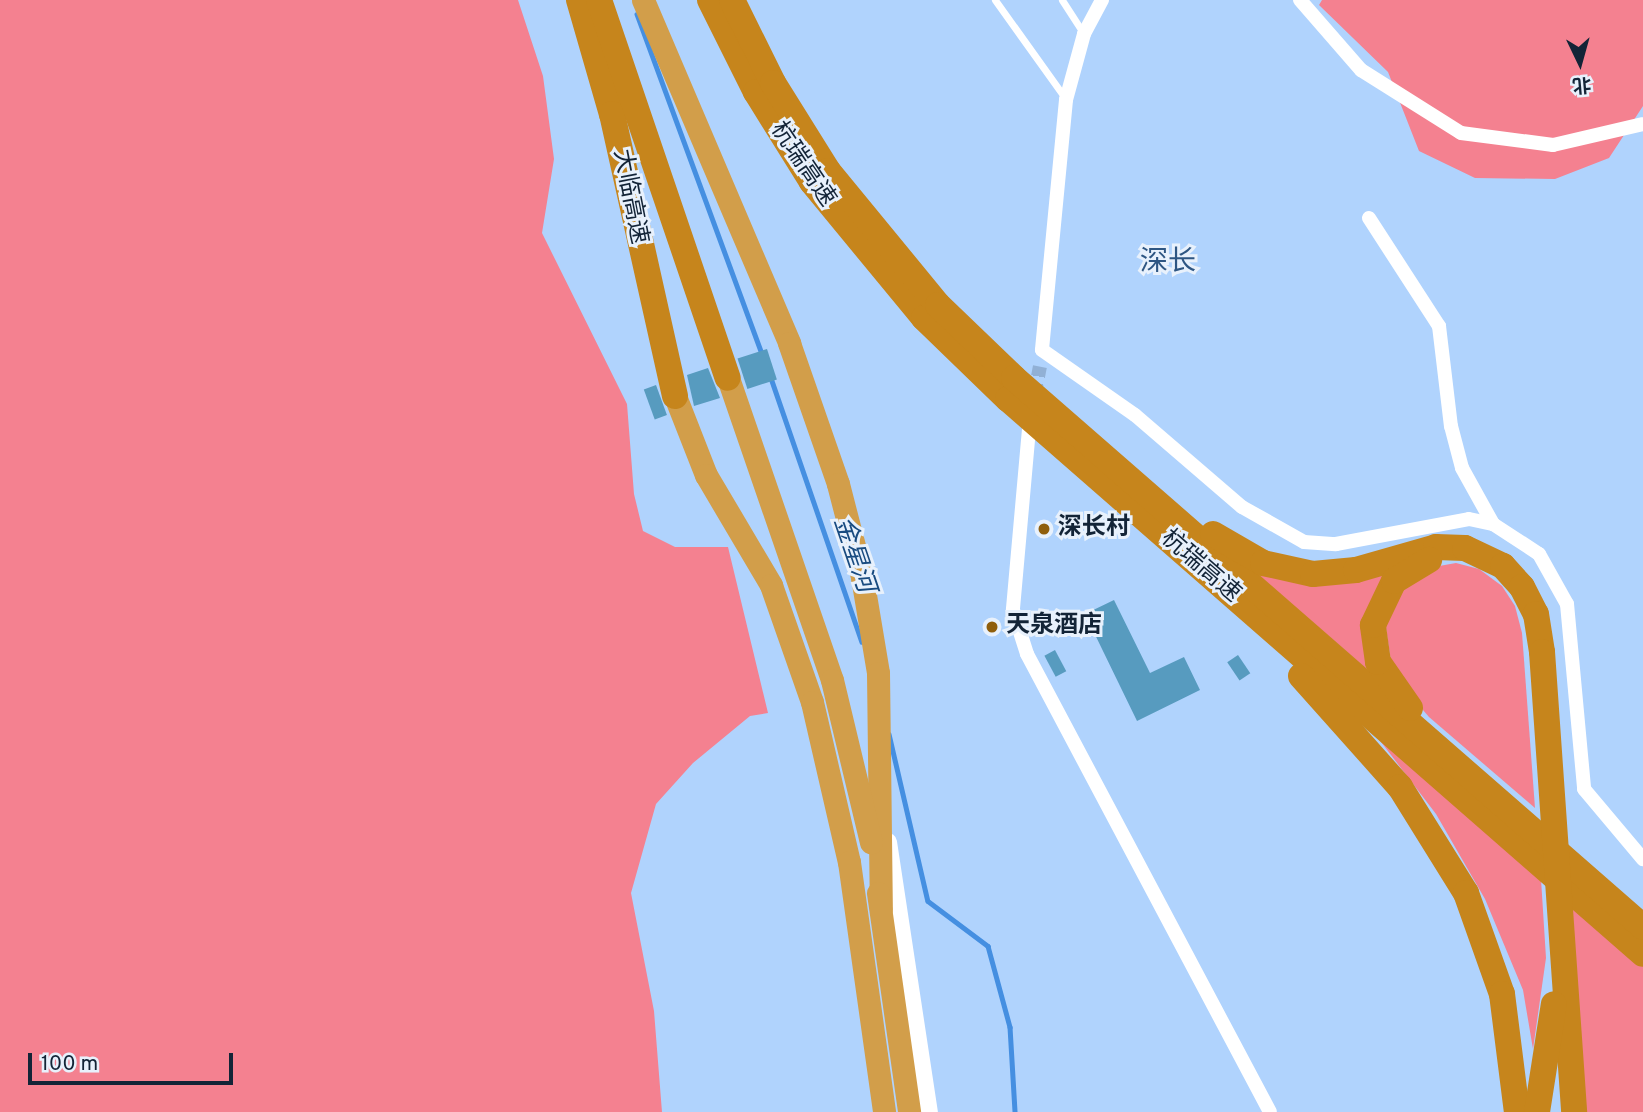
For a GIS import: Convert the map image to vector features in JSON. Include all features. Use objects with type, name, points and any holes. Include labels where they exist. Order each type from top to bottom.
[{"type":"highway","name":"大临高速","points":[[579,0],[612,114],[675,396]]},
{"type":"highway","name":"大临高速","points":[[600,0],[728,378]]},
{"type":"highway","points":[[643,0],[789,343],[838,484],[862,577],[878,673],[882,811],[880,909]]},
{"type":"highway","name":"杭瑞高速","points":[[710,0],[786,143],[876,265],[975,369],[1643,954]]},
{"type":"highway","name":"杭瑞高速","points":[[732,0],[790,113],[869,226],[963,330],[1643,927]]},
{"type":"highway","points":[[728,378],[855,757],[909,1112]]},
{"type":"highway","points":[[675,396],[693,450],[771,584],[792,639],[827,756],[849,862],[884,1112]]},
{"type":"highway","points":[[1114,465],[1234,549],[1289,571],[1336,574],[1450,546],[1492,558],[1522,587],[1536,614],[1542,652],[1574,1112]]},
{"type":"highway","points":[[1155,527],[1345,722],[1432,832],[1466,893],[1494,963],[1517,1112]]},
{"type":"highway","points":[[1503,805],[1401,699],[1378,662],[1373,637],[1380,601],[1394,580],[1425,561],[1463,559],[1486,567],[1513,592],[1528,632],[1554,971],[1555,1017],[1537,1112]]},
{"type":"highway","points":[[856,914],[880,909]]},
{"type":"street","points":[[1040,367],[1066,100],[1084,34],[1102,0]]},
{"type":"street","points":[[1300,0],[1361,70],[1461,133],[1553,145],[1643,124]]},
{"type":"street","points":[[1369,219],[1439,326],[1453,436],[1462,468],[1493,524]]},
{"type":"street","points":[[1042,350],[1135,415],[1242,507],[1304,542],[1336,544],[1469,519],[1493,524],[1539,554],[1560,586],[1567,604],[1584,789],[1643,859]]},
{"type":"street","points":[[1029,429],[1013,610],[1027,654],[1270,1112]]},
{"type":"street","points":[[882,811],[929,1112]]},
{"type":"lane","points":[[995,0],[1066,100]]},
{"type":"lane","points":[[1062,0],[1084,34]]},
{"type":"shaded area","points":[[0,0],[518,0],[543,76],[554,159],[542,233],[627,404],[634,494],[643,531],[675,547],[728,547],[768,713],[750,716],[693,763],[656,804],[631,893],[654,1011],[662,1112],[0,1112]]},
{"type":"shaded area","points":[[1322,0],[1643,0],[1643,106],[1609,158],[1555,179],[1475,178],[1419,151],[1388,72],[1319,5]]},
{"type":"shaded area","points":[[1456,563],[1479,569],[1502,586],[1515,606],[1522,633],[1535,808],[1429,717],[1393,675],[1384,615],[1388,604],[1428,568]]},
{"type":"shaded area","points":[[1394,568],[1378,679],[1254,571]]},
{"type":"shaded area","points":[[1375,734],[1541,879],[1546,958],[1533,1049],[1523,990],[1485,899],[1436,814]]},
{"type":"shaded area","points":[[1569,897],[1643,962],[1643,1112],[1584,1112]]},
{"type":"building","points":[[767,349],[777,379],[747,389],[738,359]]},
{"type":"building","points":[[708,368],[720,398],[694,406],[687,375]]},
{"type":"building","points":[[656,385],[667,415],[655,420],[644,389]]},
{"type":"building","points":[[1114,600],[1150,673],[1184,657],[1200,690],[1137,721],[1085,614]]},
{"type":"building","points":[[1055,650],[1066,671],[1056,677],[1044,656]]},
{"type":"building","points":[[1238,655],[1250,673],[1240,681],[1227,662]]},
{"type":"waterway","name":"金星河","points":[[637,14],[762,354]]},
{"type":"waterway","name":"金星河","points":[[770,375],[862,642]]},
{"type":"waterway","name":"金星河","points":[[889,734],[928,901],[988,946],[1010,1027],[1015,1112]]},
{"type":"tunnel","points":[[1034,397],[1040,367]]},
{"type":"place","name":"深长村","points":[[1044,529]]},
{"type":"place","name":"天泉酒店","points":[[992,627]]},
{"type":"district","name":"深长","points":[[1168,263]]}]
